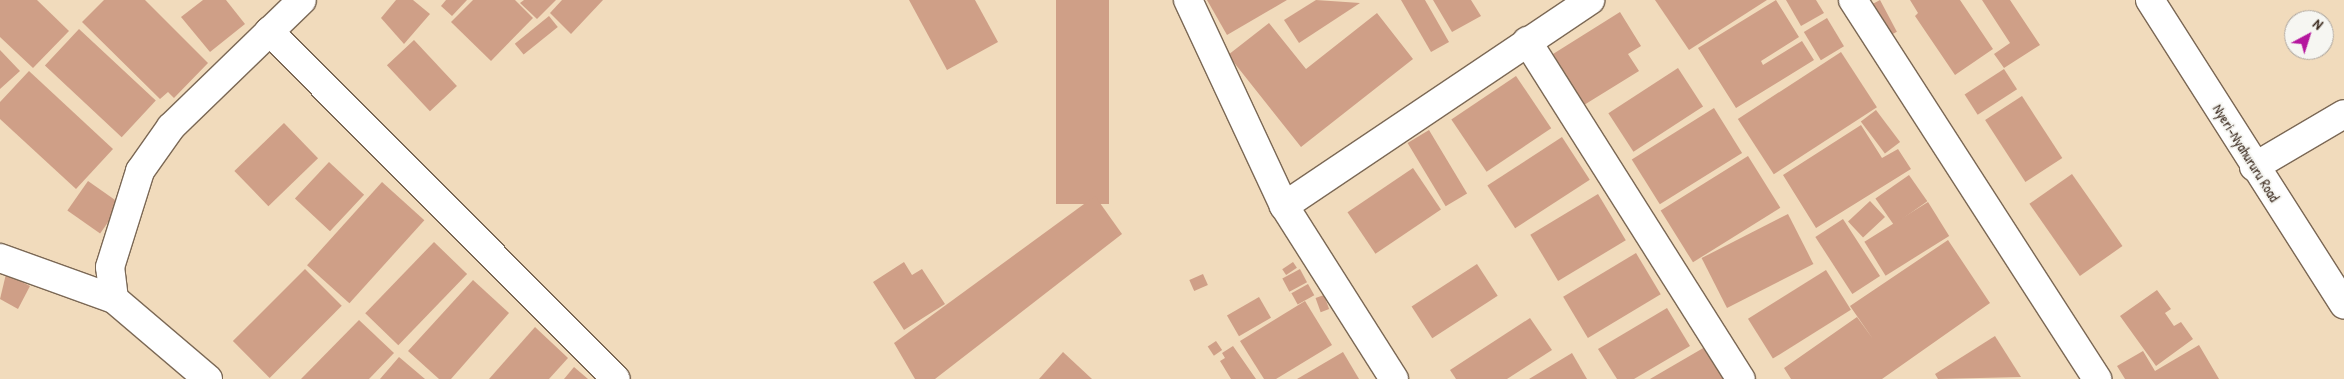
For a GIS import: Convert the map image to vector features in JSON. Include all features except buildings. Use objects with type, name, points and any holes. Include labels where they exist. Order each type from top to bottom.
[{"type":"street","points":[[114,299],[110,267],[140,171],[171,127],[302,0]]},
{"type":"street","points":[[1188,0],[1284,206],[1394,379]]},
{"type":"street","points":[[1284,206],[1590,0]]},
{"type":"street","points":[[1853,0],[2097,379]]},
{"type":"street","name":"Nyeri-Nyahururu Road","points":[[2150,0],[2254,167],[2344,304]]},
{"type":"street","points":[[269,31],[616,379]]},
{"type":"street","points":[[1527,41],[1741,379]]},
{"type":"street","points":[[2254,167],[2344,114]]},
{"type":"street","points":[[0,258],[114,299],[208,379]]}]
